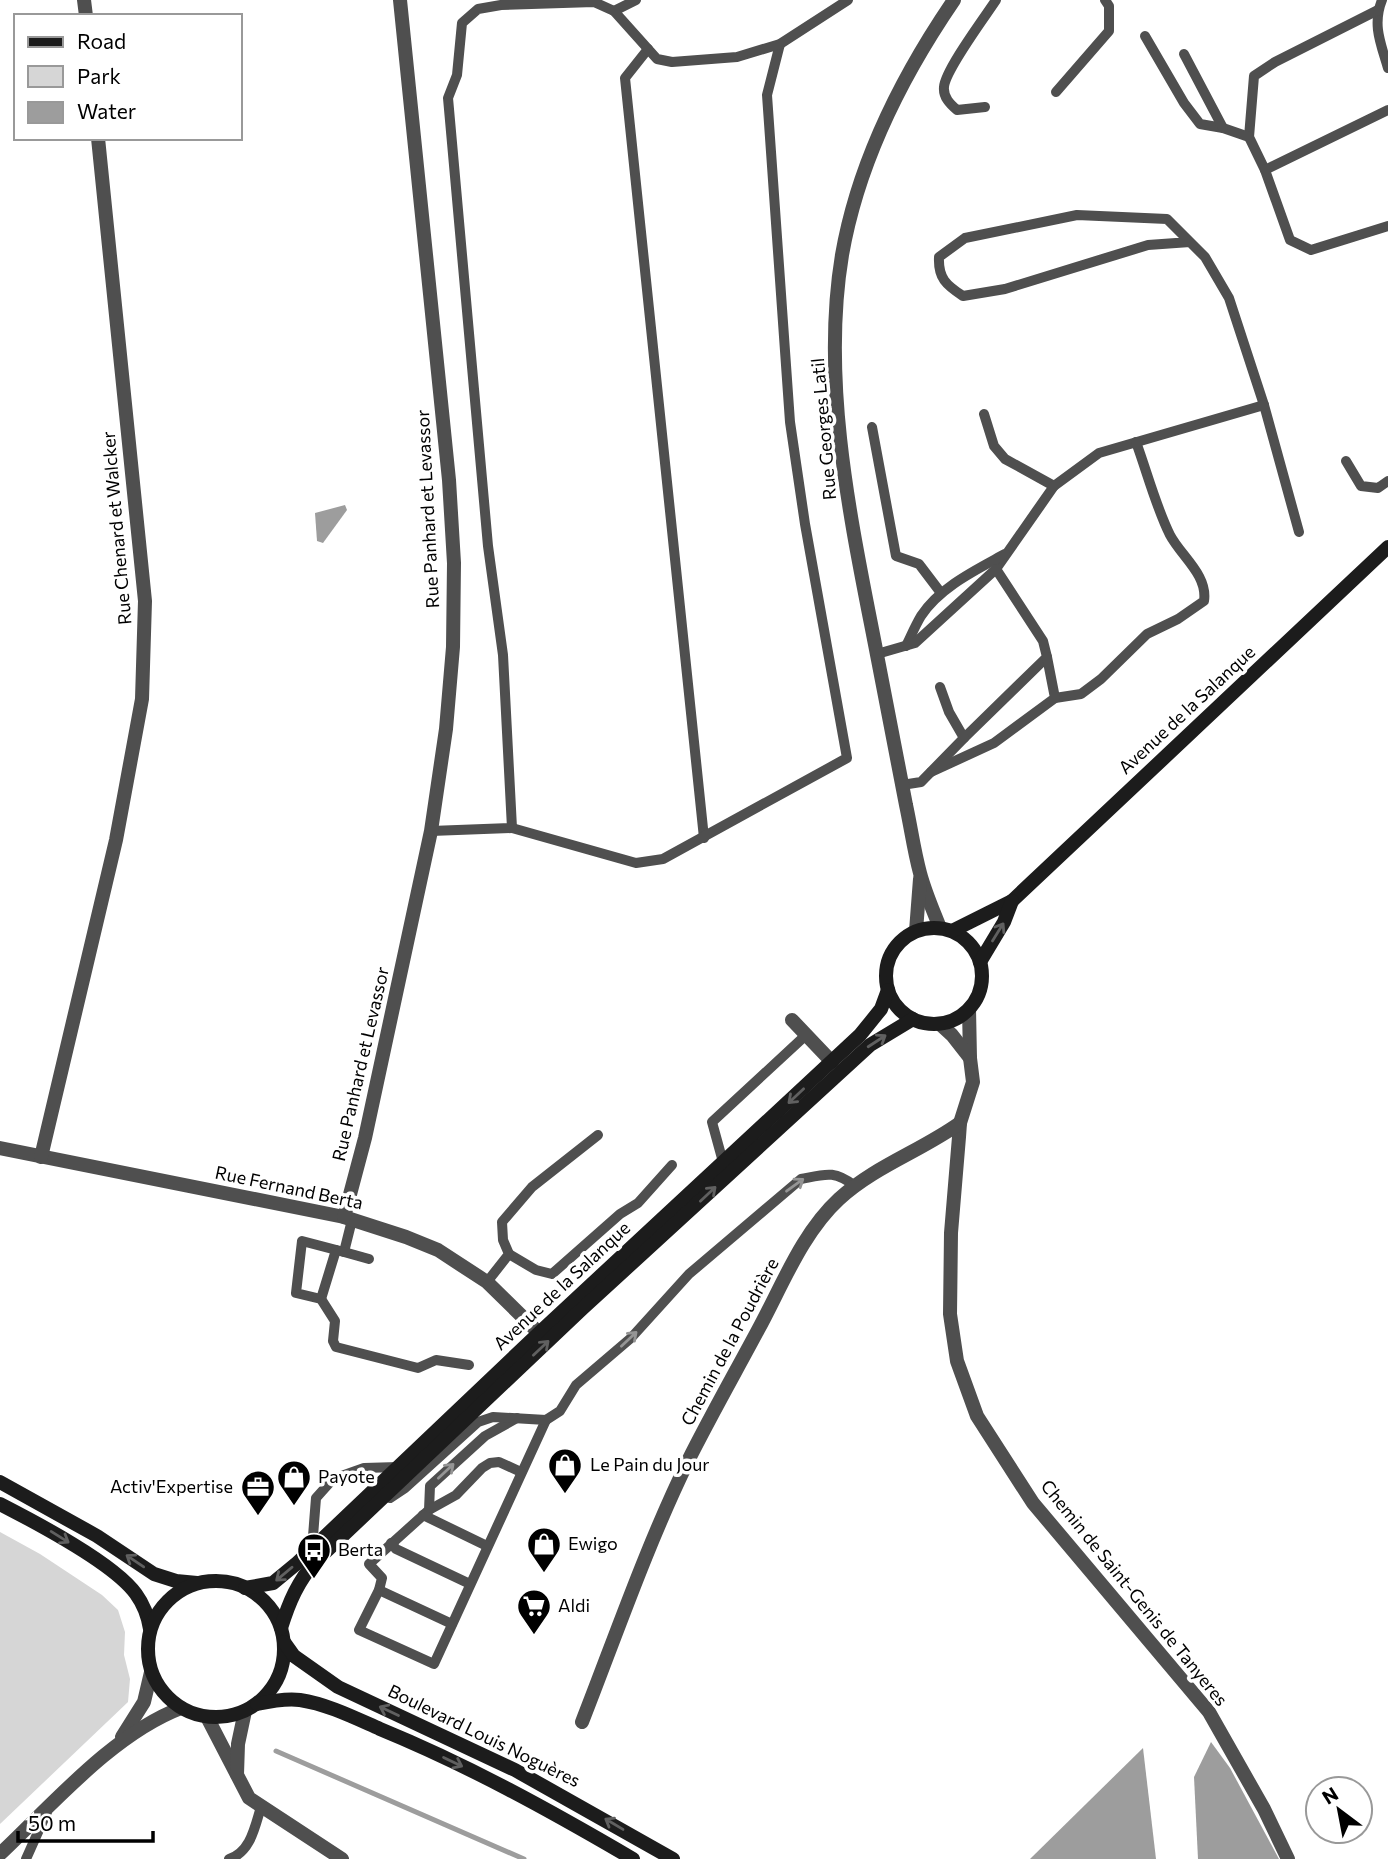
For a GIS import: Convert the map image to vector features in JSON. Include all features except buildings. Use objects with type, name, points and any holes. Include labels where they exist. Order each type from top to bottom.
[{"type":"main road","name":"Avenue de la Salanque","points":[[1012,901],[1388,547]]},
{"type":"main road","points":[[946,929],[965,938],[974,949],[980,962],[981,987],[969,1009],[956,1019],[940,1024],[926,1024],[902,1012],[893,1002],[886,976],[891,955],[903,938],[916,931],[946,929],[1012,901]]},
{"type":"main road","points":[[980,962],[1004,922],[1012,901]]},
{"type":"main road","name":"Avenue de la Salanque","points":[[245,1588],[273,1583],[312,1549],[832,1062],[881,1009],[888,990]]},
{"type":"main road","name":"Avenue de la Salanque","points":[[282,1635],[290,1600],[301,1577],[361,1518],[870,1045],[913,1019]]},
{"type":"main road","points":[[0,1482],[97,1536],[154,1574],[176,1581],[222,1581],[245,1588],[261,1598],[273,1611],[282,1635],[282,1665],[273,1686],[251,1707],[226,1717],[207,1717],[181,1708],[168,1699],[151,1672],[147,1651],[150,1629],[161,1609],[177,1593],[198,1583]]},
{"type":"main road","points":[[0,1504],[50,1531],[123,1580],[144,1607],[150,1629]]},
{"type":"main road","name":"Boulevard Louis Noguères","points":[[282,1635],[293,1656],[338,1687],[515,1770],[673,1859]]},
{"type":"main road","name":"Boulevard Louis Noguères","points":[[251,1707],[278,1700],[299,1700],[335,1710],[410,1741],[506,1788],[633,1859]]},
{"type":"street","name":"Rue Panhard et Levassor","points":[[348,1219],[431,831],[447,715],[453,647],[454,563],[449,480],[400,0]]},
{"type":"street","name":"Rue Georges Latil","points":[[946,929],[920,874],[902,785],[860,569],[841,441],[836,376],[837,303],[842,255],[857,195],[884,120],[934,30],[954,0]]},
{"type":"street","name":"Rue Chenard et Walcker","points":[[41,1157],[116,840],[142,699],[145,601],[98,140]]},
{"type":"street","name":"Rue Georges Latil","points":[[916,931],[920,874]]},
{"type":"street","name":"Chemin de Saint-Genis de Tanyeres","points":[[969,1009],[973,1082],[960,1123],[951,1233],[950,1314],[957,1361],[977,1416],[1032,1503],[1209,1712],[1245,1773],[1289,1859]]},
{"type":"street","points":[[792,1020],[832,1062]]},
{"type":"street","points":[[940,1024],[970,1058]]},
{"type":"street","name":"Chemin de la Poudrière","points":[[582,1722],[649,1551],[688,1462],[806,1240],[837,1200],[855,1186],[884,1166],[942,1136],[960,1123]]},
{"type":"street","name":"Rue Fernand Berta","points":[[0,1148],[348,1219],[438,1250],[487,1282],[540,1333]]},
{"type":"street","points":[[119,1742],[144,1702],[151,1672]]},
{"type":"street","points":[[237,1776],[238,1744],[251,1707]]},
{"type":"street","points":[[0,1854],[119,1742],[159,1717],[181,1708]]},
{"type":"street","points":[[207,1717],[249,1798],[342,1859]]},
{"type":"lane","points":[[614,11],[636,0]]},
{"type":"lane","points":[[512,828],[503,655],[488,546],[449,98],[457,75],[462,23],[478,9],[501,5],[594,2],[614,11],[657,59],[673,62],[737,57],[780,44],[848,0]]},
{"type":"lane","points":[[985,107],[957,110],[947,102],[944,86],[956,58],[996,0]]},
{"type":"lane","points":[[1056,92],[1110,31],[1109,6],[1105,0]]},
{"type":"lane","points":[[1382,0],[1376,27],[1388,68]]},
{"type":"lane","points":[[1378,10],[1275,62],[1254,76],[1249,137],[1265,170],[1290,240],[1311,250],[1388,226]]},
{"type":"lane","points":[[1145,36],[1184,103],[1200,124],[1249,137]]},
{"type":"lane","points":[[431,831],[512,828],[636,863],[663,859],[847,758],[805,524],[790,422],[766,95],[780,44]]},
{"type":"lane","points":[[648,49],[625,78],[704,838]]},
{"type":"lane","points":[[1184,54],[1223,128]]},
{"type":"lane","points":[[1265,170],[1388,110]]},
{"type":"lane","points":[[1190,242],[1148,245],[1005,289],[962,296],[947,286],[939,272],[939,257],[965,238],[1077,215],[1167,219],[1190,242],[1205,257],[1228,298],[1264,405],[1299,532]]},
{"type":"lane","points":[[877,654],[915,643],[996,569],[1054,486],[1099,453],[1264,405]]},
{"type":"lane","points":[[984,414],[994,446],[1005,459],[1054,486]]},
{"type":"lane","points":[[872,427],[896,556],[919,564],[941,593]]},
{"type":"lane","points":[[931,772],[994,743],[1055,698],[1081,694],[1101,679],[1147,634],[1178,619],[1204,601],[1206,590],[1170,535],[1136,442]]},
{"type":"lane","points":[[1346,461],[1361,486],[1378,488],[1388,481]]},
{"type":"lane","points":[[906,646],[922,615],[941,593],[1008,552]]},
{"type":"lane","points":[[996,569],[1043,641],[1055,698]]},
{"type":"lane","points":[[902,785],[921,782],[1047,657]]},
{"type":"lane","points":[[940,687],[949,712],[964,738]]},
{"type":"lane","points":[[723,1163],[712,1122],[806,1035]]},
{"type":"lane","points":[[598,1135],[531,1187],[502,1222],[503,1240],[509,1254],[536,1270],[552,1274],[620,1214],[638,1203],[672,1165]]},
{"type":"lane","points":[[521,1472],[499,1462],[490,1463],[456,1495],[426,1512],[369,1564],[382,1578],[379,1590],[359,1630],[434,1664],[546,1420],[560,1411],[576,1385],[631,1338],[689,1274],[801,1179],[840,1175],[855,1186]]},
{"type":"lane","points":[[321,1299],[340,1251],[348,1219]]},
{"type":"lane","points":[[369,1259],[302,1241],[296,1293],[321,1299],[335,1321],[333,1341],[336,1347],[418,1368],[436,1360],[469,1365]]},
{"type":"lane","points":[[487,1282],[509,1254]]},
{"type":"lane","points":[[361,1518],[405,1488],[478,1422],[493,1416],[546,1420]]},
{"type":"lane","points":[[426,1512],[430,1486],[485,1436],[517,1418]]},
{"type":"lane","points":[[312,1549],[316,1498],[333,1479],[364,1468],[398,1467]]},
{"type":"lane","points":[[426,1512],[487,1546]]},
{"type":"lane","points":[[391,1543],[396,1549],[470,1584]]},
{"type":"lane","points":[[379,1590],[452,1624]]},
{"type":"lane","points":[[229,1859],[250,1842],[261,1807]]},
{"type":"lane","points":[[26,1859],[49,1808]]},
{"type":"green space","points":[[0,1532],[40,1554],[102,1595],[118,1610],[125,1632],[124,1655],[130,1679],[128,1702],[0,1824]]},
{"type":"water","points":[[345,505],[347,510],[323,543],[317,541],[315,513]]},
{"type":"water","points":[[1211,1742],[1230,1768],[1279,1859],[1198,1859],[1194,1777]]},
{"type":"water","points":[[1143,1748],[1156,1859],[1030,1859]]},
{"type":"waterway","points":[[276,1751],[524,1859]]},
{"type":"place","name":"Le Pain du Jour","points":[[565,1495]]},
{"type":"place","name":"Payote","points":[[294,1507]]},
{"type":"place","name":"Activ'Expertise","points":[[258,1517]]},
{"type":"place","name":"Ewigo","points":[[544,1574]]},
{"type":"place","name":"Berta","points":[[314,1580]]},
{"type":"place","name":"Aldi","points":[[534,1636]]}]
